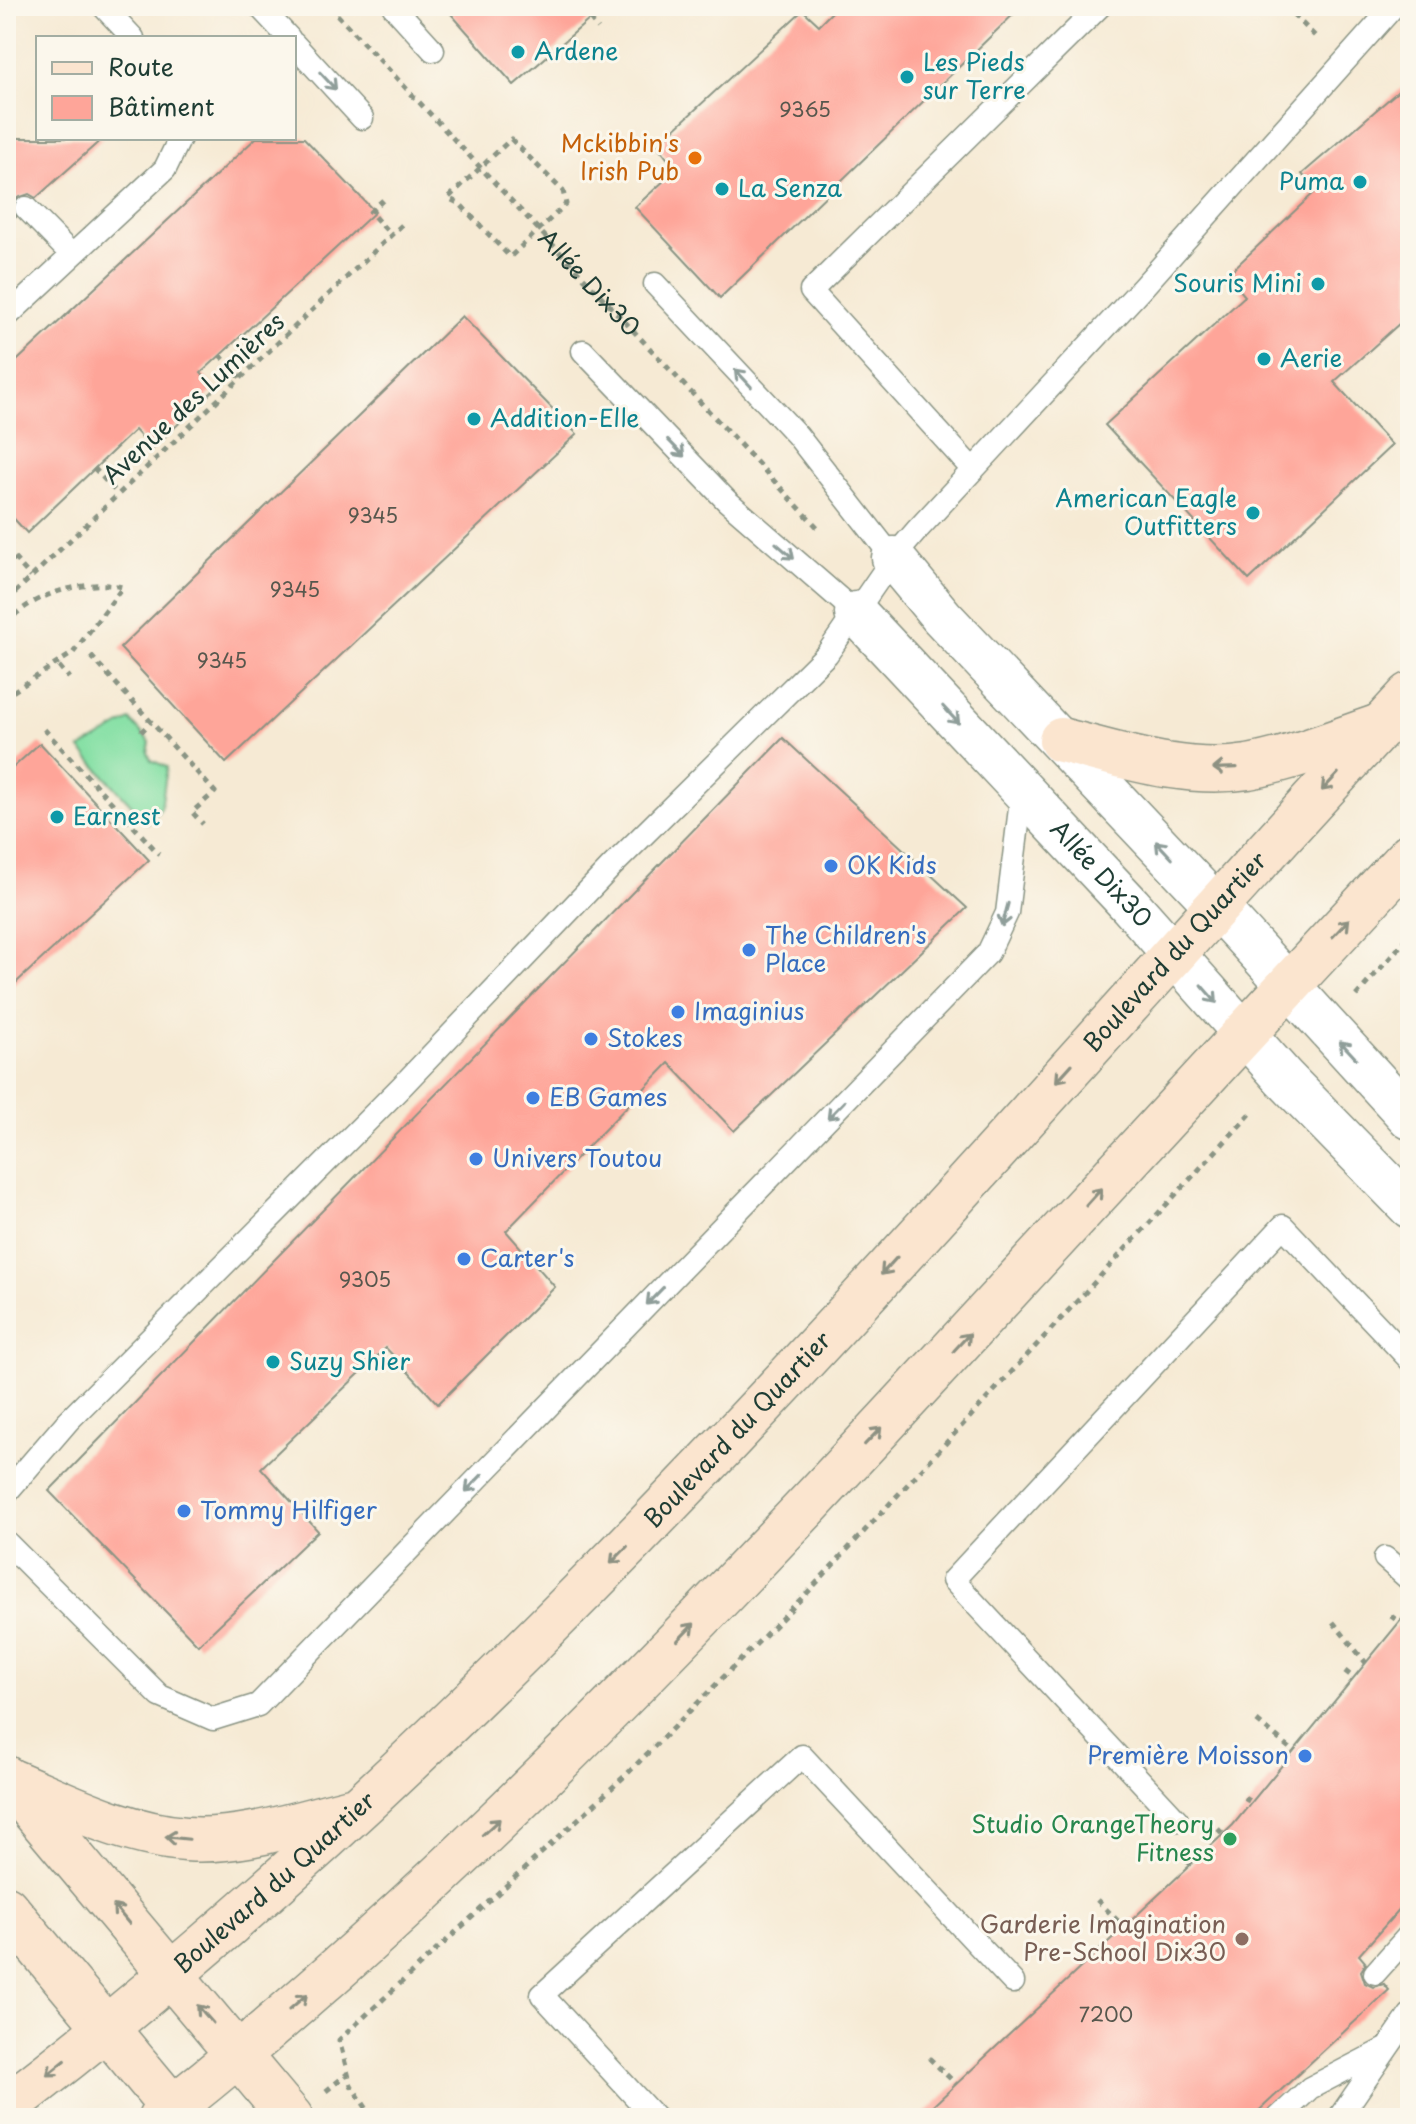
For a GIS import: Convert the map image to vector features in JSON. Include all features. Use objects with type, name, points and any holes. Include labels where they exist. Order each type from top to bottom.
[{"type":"main road","points":[[1061,740],[1159,765],[1214,769],[1275,761],[1396,710]]},
{"type":"main road","name":"Boulevard du Quartier","points":[[6,2107],[171,1974],[357,1808],[557,1617],[665,1507],[1396,710]]},
{"type":"main road","points":[[6,1908],[105,2028],[171,2115],[474,1843],[622,1699],[909,1399],[1410,855]]},
{"type":"main road","points":[[6,1778],[130,1829],[188,1839],[255,1834],[357,1808]]},
{"type":"main road","points":[[6,1778],[291,2118]]},
{"type":"street","points":[[893,558],[942,617],[1061,740],[1410,1118]]},
{"type":"street","name":"Allée Dix30","points":[[856,613],[1174,954],[1243,1034],[1410,1207]]},
{"type":"lane","points":[[103,6],[131,36]]},
{"type":"lane","points":[[259,6],[287,36]]},
{"type":"lane","points":[[393,6],[433,50]]},
{"type":"lane","points":[[973,470],[811,291],[1100,6]]},
{"type":"lane","points":[[6,1493],[68,1421],[401,1087],[612,866],[827,654],[893,558],[1394,6]]},
{"type":"lane","points":[[296,46],[362,118]]},
{"type":"lane","points":[[6,317],[165,169],[179,140]]},
{"type":"lane","points":[[26,208],[72,255]]},
{"type":"lane","points":[[655,284],[797,435],[893,558]]},
{"type":"lane","points":[[583,351],[726,500],[856,613]]},
{"type":"lane","points":[[6,1542],[160,1696],[213,1719],[258,1705],[988,953],[1007,913],[1022,792]]},
{"type":"lane","points":[[1177,1820],[953,1580],[1283,1226],[1410,1360]]},
{"type":"lane","points":[[1385,1558],[1410,1580]]},
{"type":"lane","points":[[655,2118],[542,1995],[802,1756],[1013,1982]]},
{"type":"lane","points":[[1375,1973],[1410,1934]]},
{"type":"lane","points":[[1339,2118],[1410,2015]]},
{"type":"lane","points":[[1278,2118],[1310,2088],[1387,2048]]},
{"type":"path","name":"Allée Dix30","points":[[329,6],[825,536]]},
{"type":"path","points":[[1285,6],[1318,39]]},
{"type":"path","points":[[590,19],[598,29]]},
{"type":"path","name":"Allée Dix30","points":[[511,139],[563,191],[566,204],[510,257],[460,204],[448,198],[481,168],[511,139]]},
{"type":"path","points":[[383,200],[370,212],[392,236]]},
{"type":"path","name":"Avenue des Lumières","points":[[6,603],[405,222]]},
{"type":"path","points":[[220,355],[242,378]]},
{"type":"path","points":[[179,423],[186,430]]},
{"type":"path","points":[[94,468],[118,494]]},
{"type":"path","points":[[7,553],[31,577]]},
{"type":"path","points":[[6,624],[14,614],[77,584],[100,582],[123,587],[89,637],[59,666],[6,696]]},
{"type":"path","points":[[6,603],[14,614]]},
{"type":"path","points":[[91,656],[215,792],[192,812],[203,824]]},
{"type":"path","points":[[59,666],[69,678]]},
{"type":"path","points":[[141,732],[151,722]]},
{"type":"path","points":[[44,729],[159,854]]},
{"type":"path","points":[[1364,986],[1410,935]]},
{"type":"path","points":[[373,2118],[357,2096],[347,2074],[339,2040],[628,1773],[797,1603],[1243,1122]]},
{"type":"path","points":[[1391,1616],[1399,1622]]},
{"type":"path","points":[[1333,1622],[1366,1663]]},
{"type":"path","points":[[1345,1671],[1354,1678]]},
{"type":"path","points":[[1257,1721],[1293,1751]]},
{"type":"path","points":[[1244,1798],[1251,1802]]},
{"type":"path","points":[[1097,1900],[1125,1928]]},
{"type":"path","points":[[929,2058],[956,2084]]},
{"type":"path","points":[[336,2082],[347,2074]]},
{"type":"green space","points":[[130,720],[150,742],[148,753],[151,760],[167,767],[161,808],[148,823],[80,749]]},
{"type":"building","name":"Ardene","points":[[444,6],[605,6],[514,85]]},
{"type":"building","points":[[838,6],[1022,6],[720,298],[635,207],[676,170],[657,145],[803,10],[819,25]]},
{"type":"building","points":[[1410,81],[1410,314],[1334,382],[1392,445],[1249,580],[1105,425],[1245,296],[1227,275],[1316,191],[1302,174]]},
{"type":"building","points":[[6,138],[101,140],[36,198],[29,194],[17,198],[12,205],[16,217],[6,226]]},
{"type":"building","points":[[304,138],[375,212],[201,373],[215,389],[152,449],[135,430],[27,533],[6,510],[6,371],[254,140]]},
{"type":"building","points":[[462,316],[577,434],[226,763],[120,648]]},
{"type":"building","points":[[783,738],[967,908],[734,1131],[669,1063],[506,1231],[555,1287],[438,1404],[386,1348],[261,1468],[318,1531],[198,1645],[49,1491]]},
{"type":"building","name":"Earnest","points":[[40,743],[149,860],[6,992],[6,774]]},
{"type":"building","points":[[1410,1609],[1410,1897],[1359,1955],[1366,1963],[1361,1971],[1365,1983],[1373,1987],[1384,1984],[1389,1990],[1251,2118],[920,2118],[1233,1825]]},
{"type":"place","name":"Ardene","points":[[518,52]]},
{"type":"place","name":"Les Pieds sur Terre","points":[[907,77]]},
{"type":"place","name":"Mckibbin's Irish Pub","points":[[695,158]]},
{"type":"place","name":"Puma","points":[[1360,182]]},
{"type":"place","name":"La Senza","points":[[722,189]]},
{"type":"place","name":"Souris Mini","points":[[1318,284]]},
{"type":"place","name":"Aerie","points":[[1264,359]]},
{"type":"place","name":"Addition-Elle","points":[[474,419]]},
{"type":"place","name":"American Eagle Outfitters","points":[[1253,513]]},
{"type":"place","name":"Earnest","points":[[57,817]]},
{"type":"place","name":"OK Kids","points":[[831,866]]},
{"type":"place","name":"The Children's Place","points":[[749,950]]},
{"type":"place","name":"Imaginius","points":[[678,1012]]},
{"type":"place","name":"Stokes","points":[[591,1039]]},
{"type":"place","name":"EB Games","points":[[533,1098]]},
{"type":"place","name":"Univers Toutou","points":[[476,1159]]},
{"type":"place","name":"Carter's","points":[[464,1259]]},
{"type":"place","name":"Suzy Shier","points":[[273,1362]]},
{"type":"place","name":"Tommy Hilfiger","points":[[184,1511]]},
{"type":"place","name":"Première Moisson","points":[[1305,1756]]},
{"type":"place","name":"Studio OrangeTheory Fitness","points":[[1230,1839]]},
{"type":"place","name":"Garderie Imagination Pre-School Dix30","points":[[1242,1939]]}]
